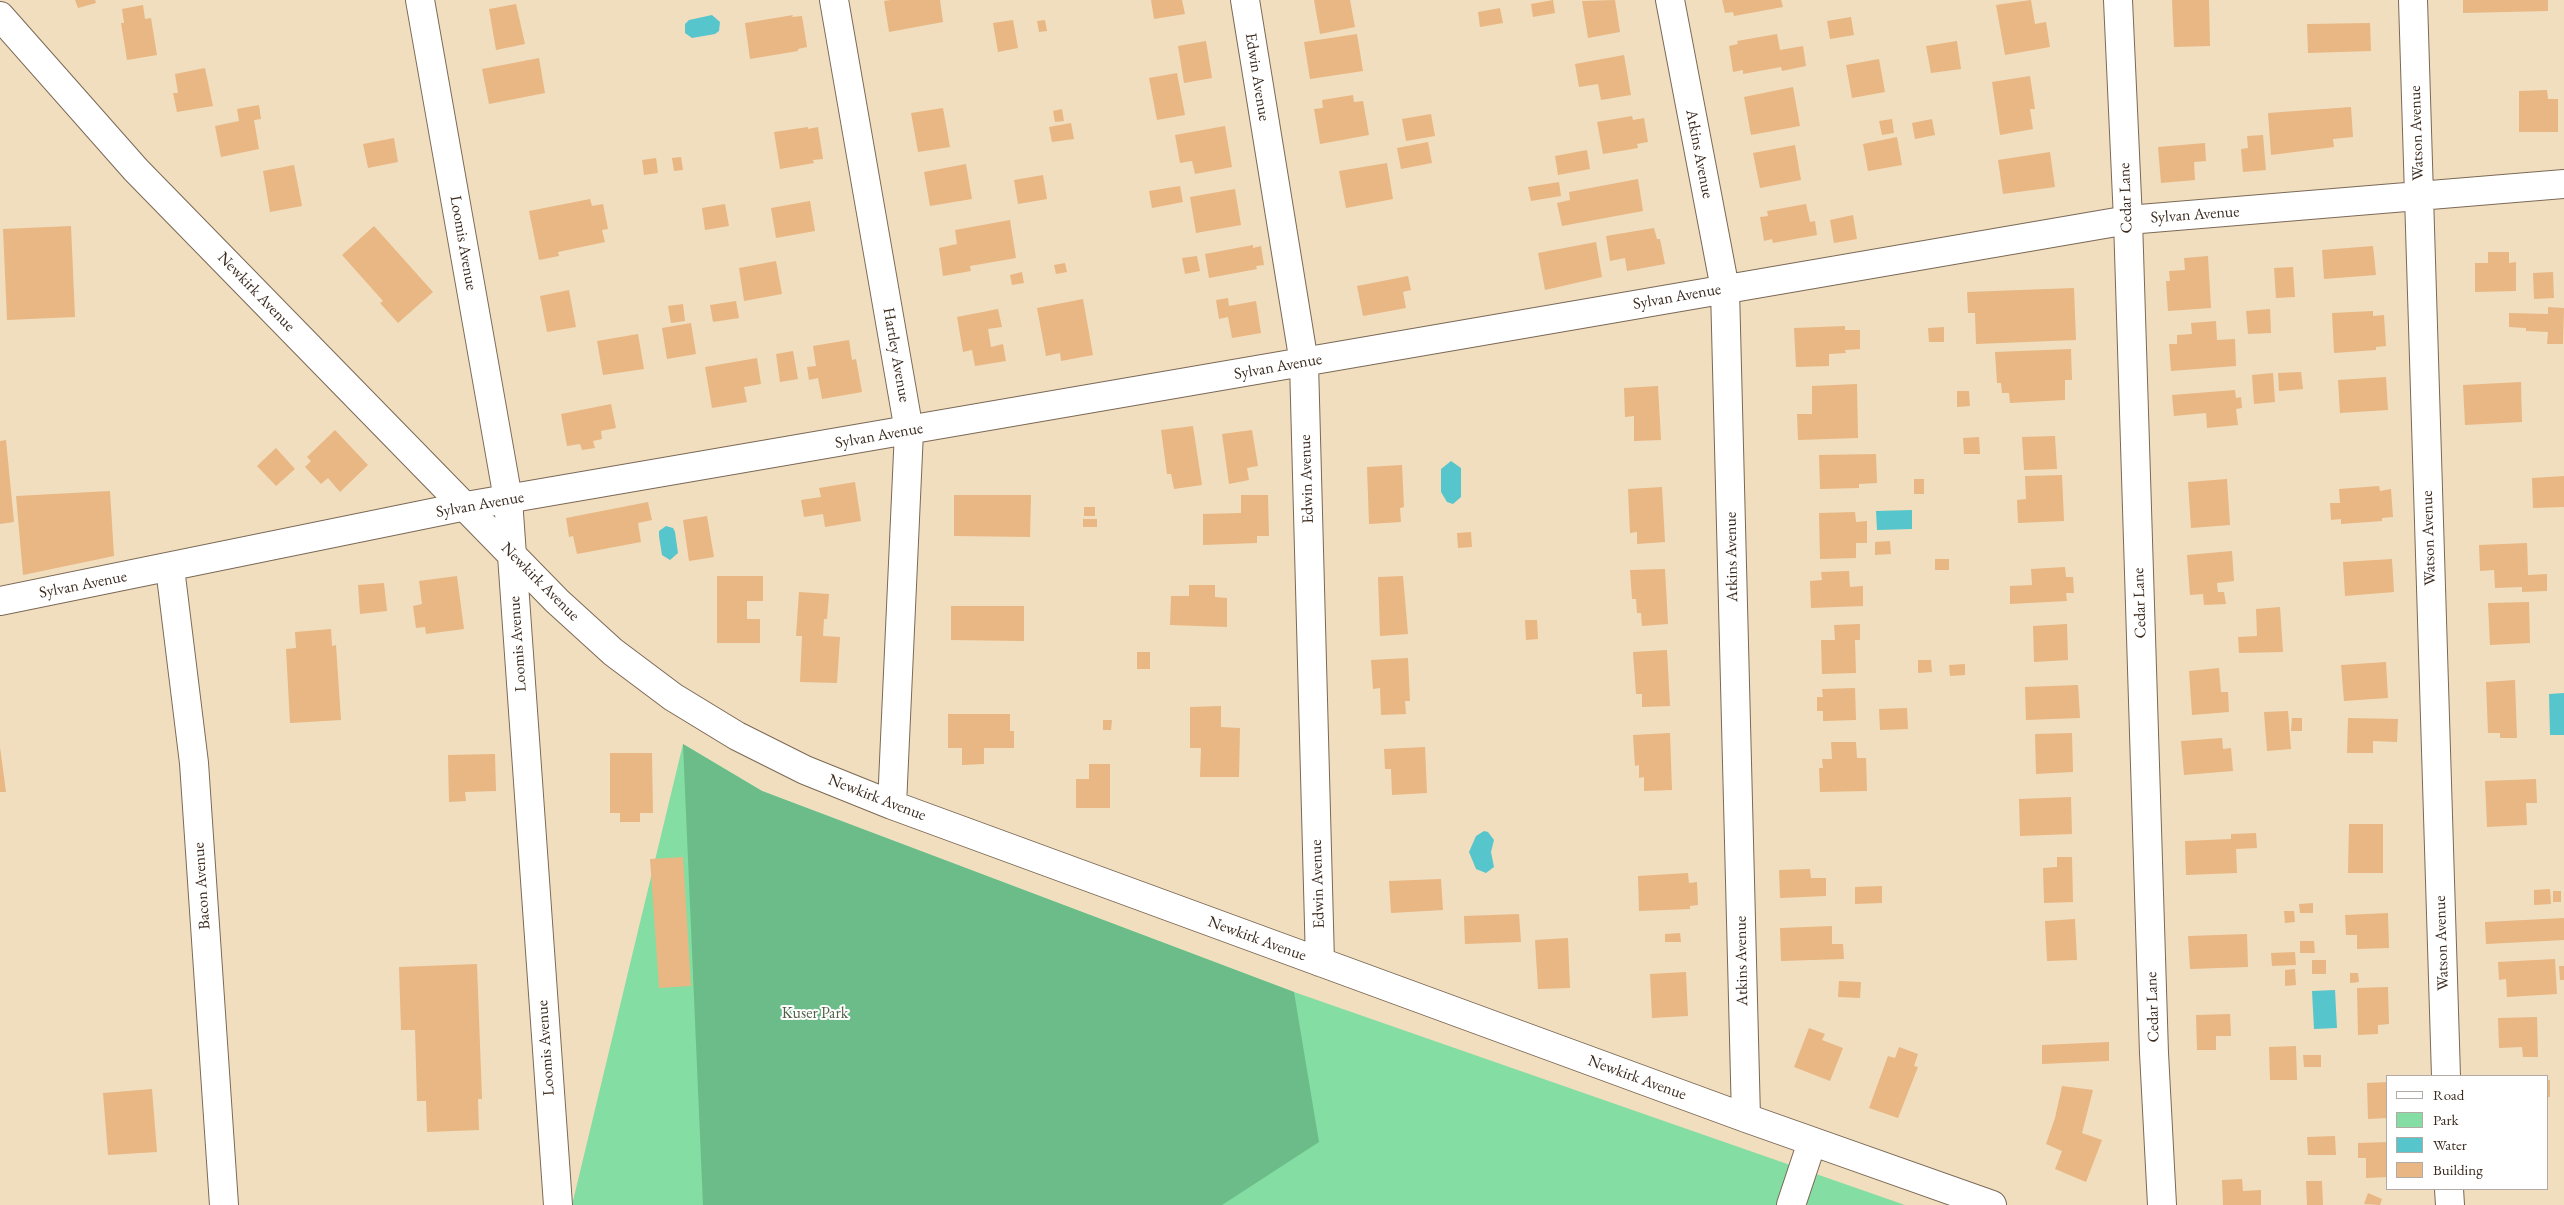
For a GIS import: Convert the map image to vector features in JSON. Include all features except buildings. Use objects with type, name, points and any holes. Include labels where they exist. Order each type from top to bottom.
[{"type":"street","name":"Loomis Avenue","points":[[420,0],[508,499],[558,1205]]},
{"type":"street","name":"Hartley Avenue","points":[[834,0],[909,430],[892,805]]},
{"type":"street","name":"Edwin Avenue","points":[[1245,0],[1304,363],[1320,962]]},
{"type":"street","name":"Atkins Avenue","points":[[1670,0],[1725,289],[1746,1118]]},
{"type":"street","name":"Cedar Lane","points":[[2118,0],[2128,220],[2154,1043],[2162,1205]]},
{"type":"street","name":"Watson Avenue","points":[[2412,0],[2446,1075]]},
{"type":"street","name":"Newkirk Avenue","points":[[0,16],[136,170],[466,506],[557,602],[598,638],[673,697],[737,736],[805,770],[892,805],[1746,1118],[1992,1205]]},
{"type":"street","name":"Sylvan Avenue","points":[[0,602],[466,506],[2128,220],[2564,184]]},
{"type":"street","name":"Bacon Avenue","points":[[170,568],[194,763],[224,1205]]},
{"type":"street","points":[[1791,1205],[1812,1142]]},
{"type":"street","points":[[2449,1190],[2450,1205]]},
{"type":"green space","name":"Kuser Park","points":[[683,744],[762,791],[1294,992],[1905,1205],[572,1205]]},
{"type":"green space","name":"Kuser Park","points":[[683,744],[762,791],[1294,992],[1319,1142],[1222,1205],[703,1205]]},
{"type":"water","points":[[712,15],[720,22],[719,31],[715,34],[692,38],[685,33],[685,24],[689,20]]},
{"type":"water","points":[[1451,461],[1461,468],[1461,497],[1453,504],[1447,502],[1441,492],[1441,469]]},
{"type":"water","points":[[1912,510],[1912,529],[1877,530],[1876,511]]},
{"type":"water","points":[[666,526],[673,528],[675,532],[678,553],[670,560],[662,555],[659,536],[659,531]]},
{"type":"water","points":[[2564,693],[2564,735],[2550,735],[2549,694]]},
{"type":"water","points":[[1484,831],[1488,832],[1494,840],[1491,852],[1494,867],[1486,873],[1476,869],[1469,852],[1476,836]]},
{"type":"water","points":[[2335,990],[2337,1028],[2314,1029],[2312,991]]}]
